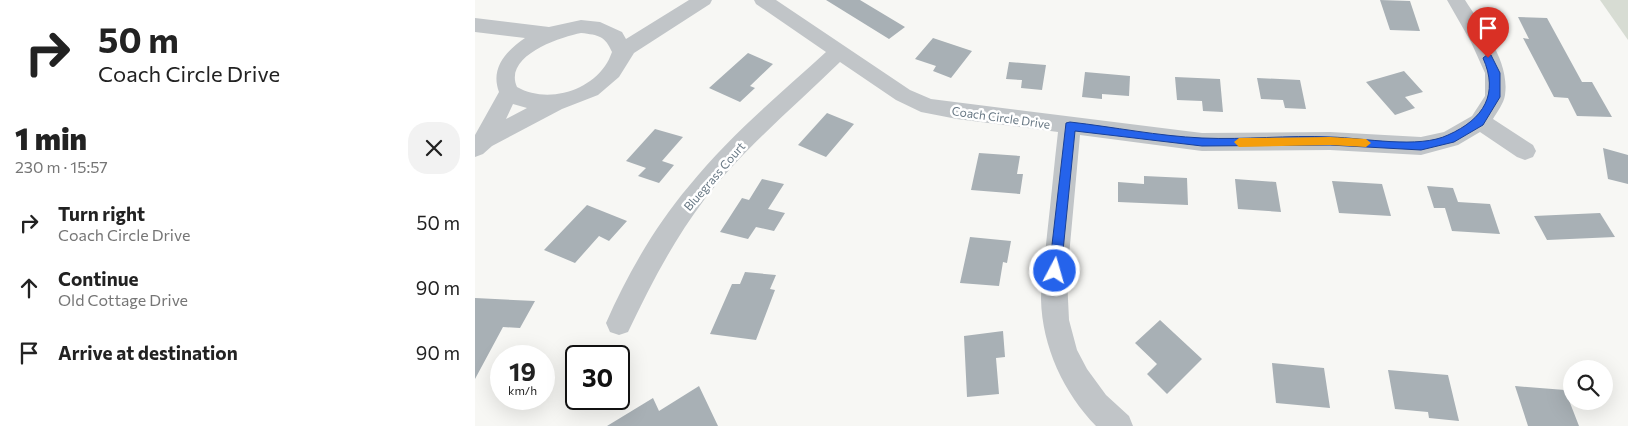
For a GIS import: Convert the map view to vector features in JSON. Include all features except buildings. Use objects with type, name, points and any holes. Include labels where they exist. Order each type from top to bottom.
[{"type":"street","points":[[622,52],[681,12],[703,0]]},
{"type":"street","name":"Coach Circle Drive","points":[[763,0],[903,95],[928,106],[1202,142],[1330,141],[1421,146],[1450,139],[1480,122]]},
{"type":"street","points":[[1456,0],[1481,42],[1495,73],[1495,97],[1480,122],[1525,151]]},
{"type":"street","points":[[609,31],[681,12]]},
{"type":"street","points":[[479,26],[547,34]]},
{"type":"street","points":[[479,26],[514,58]]},
{"type":"street","points":[[581,26],[597,27],[609,31],[617,37],[621,44],[622,52],[616,67],[602,81],[575,97],[543,103],[529,102],[517,98],[509,92],[505,82],[507,70],[514,58],[523,49],[547,34],[581,26]]},
{"type":"street","name":"Bluegrass Court","points":[[619,323],[663,240],[696,193],[729,155],[838,52]]},
{"type":"street","points":[[480,144],[509,92]]},
{"type":"street","points":[[480,144],[559,101]]},
{"type":"street","points":[[1070,126],[1053,289],[1056,320],[1066,357],[1084,390],[1115,425]]},
{"type":"shaded area","points":[[1600,0],[1628,0],[1628,40]]},
{"type":"slow traffic","points":[[1239,142],[1330,141],[1366,143]]},
{"type":"route","points":[[1055,271],[1070,126],[1202,142],[1330,141],[1421,146],[1450,139],[1480,122],[1495,97],[1495,73],[1488,58]]}]
